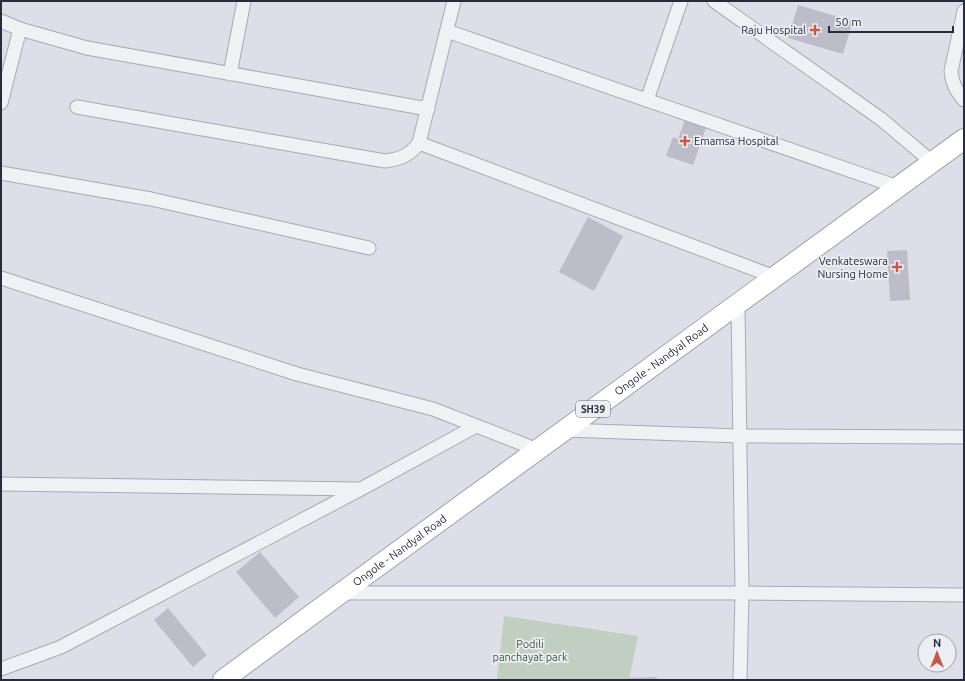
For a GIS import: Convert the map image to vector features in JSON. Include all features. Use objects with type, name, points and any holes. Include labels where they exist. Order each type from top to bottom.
[{"type":"main road","name":"Ongole - Nandyal Road","points":[[223,680],[964,139]]},
{"type":"street","points":[[230,74],[244,1]]},
{"type":"street","points":[[77,107],[385,161],[399,159],[414,150],[418,143],[428,109],[454,1]]},
{"type":"street","points":[[647,100],[680,1]]},
{"type":"street","points":[[714,1],[881,119],[932,162]]},
{"type":"street","points":[[964,11],[950,71],[955,90],[964,100]]},
{"type":"street","points":[[1,21],[20,29],[87,48],[428,109]]},
{"type":"street","points":[[1,103],[20,29]]},
{"type":"street","points":[[447,31],[898,187]]},
{"type":"street","points":[[418,143],[775,277]]},
{"type":"street","points":[[1,173],[151,199],[369,248]]},
{"type":"street","points":[[1,278],[297,374],[433,409],[538,450]]},
{"type":"street","points":[[738,305],[742,593],[740,680]]},
{"type":"street","points":[[1,669],[61,647],[361,489],[476,426]]},
{"type":"street","points":[[564,430],[740,436],[964,437]]},
{"type":"street","points":[[1,484],[361,489]]},
{"type":"street","points":[[341,593],[742,593],[964,596]]},
{"type":"green space","name":"Podili panchayat park","points":[[504,616],[638,636],[629,680],[497,680]]},
{"type":"building","points":[[798,5],[853,21],[843,54],[788,38]]},
{"type":"building","points":[[686,117],[707,125],[693,165],[666,156],[673,137],[678,139]]},
{"type":"building","points":[[588,217],[623,236],[594,291],[559,272]]},
{"type":"building","points":[[907,250],[910,300],[890,301],[887,251]]},
{"type":"building","points":[[260,552],[299,597],[275,618],[236,572]]},
{"type":"building","points":[[168,608],[207,655],[193,667],[154,620]]},
{"type":"building","points":[[657,677],[657,680],[629,680],[629,678]]},
{"type":"place","name":"Raju Hospital","points":[[815,30]]},
{"type":"place","name":"Emamsa Hospital","points":[[685,141]]},
{"type":"place","name":"Venkateswara Nursing Home","points":[[897,267]]}]
